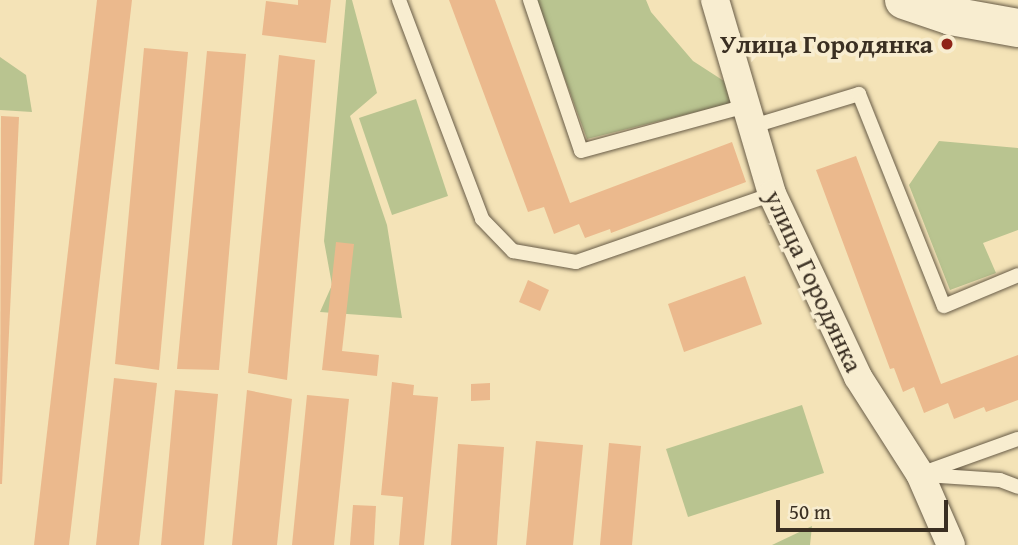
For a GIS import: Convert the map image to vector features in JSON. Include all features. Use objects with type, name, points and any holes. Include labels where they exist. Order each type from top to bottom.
[{"type":"street","name":"улица Городянка","points":[[716,0],[747,116],[772,194],[858,377],[920,474],[951,545]]},
{"type":"street","points":[[904,0],[951,16],[1018,28]]},
{"type":"lane","points":[[399,0],[482,219],[513,251],[576,262],[772,194]]},
{"type":"lane","points":[[530,0],[581,151],[859,94],[944,306],[1018,275]]},
{"type":"lane","points":[[920,474],[1018,439]]},
{"type":"lane","points":[[920,474],[1000,480],[1018,487]]},
{"type":"green space","points":[[346,0],[352,0],[377,93],[350,116],[387,225],[402,318],[320,312],[332,285],[324,241]]},
{"type":"green space","points":[[536,0],[646,0],[651,12],[693,61],[727,83],[732,103],[587,139]]},
{"type":"green space","points":[[0,57],[26,75],[32,112],[0,110]]},
{"type":"green space","points":[[416,99],[448,196],[392,215],[359,118]]},
{"type":"green space","points":[[939,141],[1018,148],[1018,230],[983,243],[996,273],[950,290],[909,185]]},
{"type":"green space","points":[[802,405],[824,473],[688,517],[666,449]]},
{"type":"green space","points":[[812,526],[810,545],[772,545]]},
{"type":"building","points":[[97,0],[132,0],[69,545],[34,545]]},
{"type":"building","points":[[298,0],[331,0],[326,43],[262,35],[266,1],[298,5]]},
{"type":"building","points":[[449,0],[495,0],[570,203],[732,142],[746,182],[611,233],[610,229],[585,238],[579,224],[554,234],[544,207],[528,212]]},
{"type":"building","points":[[144,48],[188,52],[159,370],[115,364]]},
{"type":"building","points":[[207,51],[246,54],[219,370],[177,369]]},
{"type":"building","points":[[279,55],[315,60],[287,380],[248,373]]},
{"type":"building","points":[[1,116],[19,117],[0,484]]},
{"type":"building","points":[[856,156],[941,384],[1018,355],[1018,400],[986,412],[984,407],[954,419],[948,403],[924,413],[914,387],[903,392],[894,368],[890,369],[816,170]]},
{"type":"building","points":[[336,242],[354,244],[342,351],[379,355],[377,376],[322,370]]},
{"type":"building","points":[[745,276],[762,324],[684,352],[668,304]]},
{"type":"building","points":[[528,280],[549,290],[540,311],[519,302]]},
{"type":"building","points":[[114,378],[157,383],[139,545],[96,545]]},
{"type":"building","points":[[392,382],[414,385],[413,395],[438,397],[424,545],[399,545],[403,497],[381,495]]},
{"type":"building","points":[[490,383],[490,400],[471,401],[471,384]]},
{"type":"building","points":[[175,390],[218,394],[204,545],[161,545]]},
{"type":"building","points":[[247,390],[292,399],[277,545],[232,545]]},
{"type":"building","points":[[307,395],[349,399],[334,545],[292,545]]},
{"type":"building","points":[[536,441],[583,445],[573,545],[526,545]]},
{"type":"building","points":[[609,443],[641,446],[632,545],[600,545]]},
{"type":"building","points":[[458,444],[504,447],[497,545],[451,545]]},
{"type":"building","points":[[353,505],[376,506],[374,545],[350,545]]},
{"type":"place","name":"Улица Городянка","points":[[947,44]]}]
